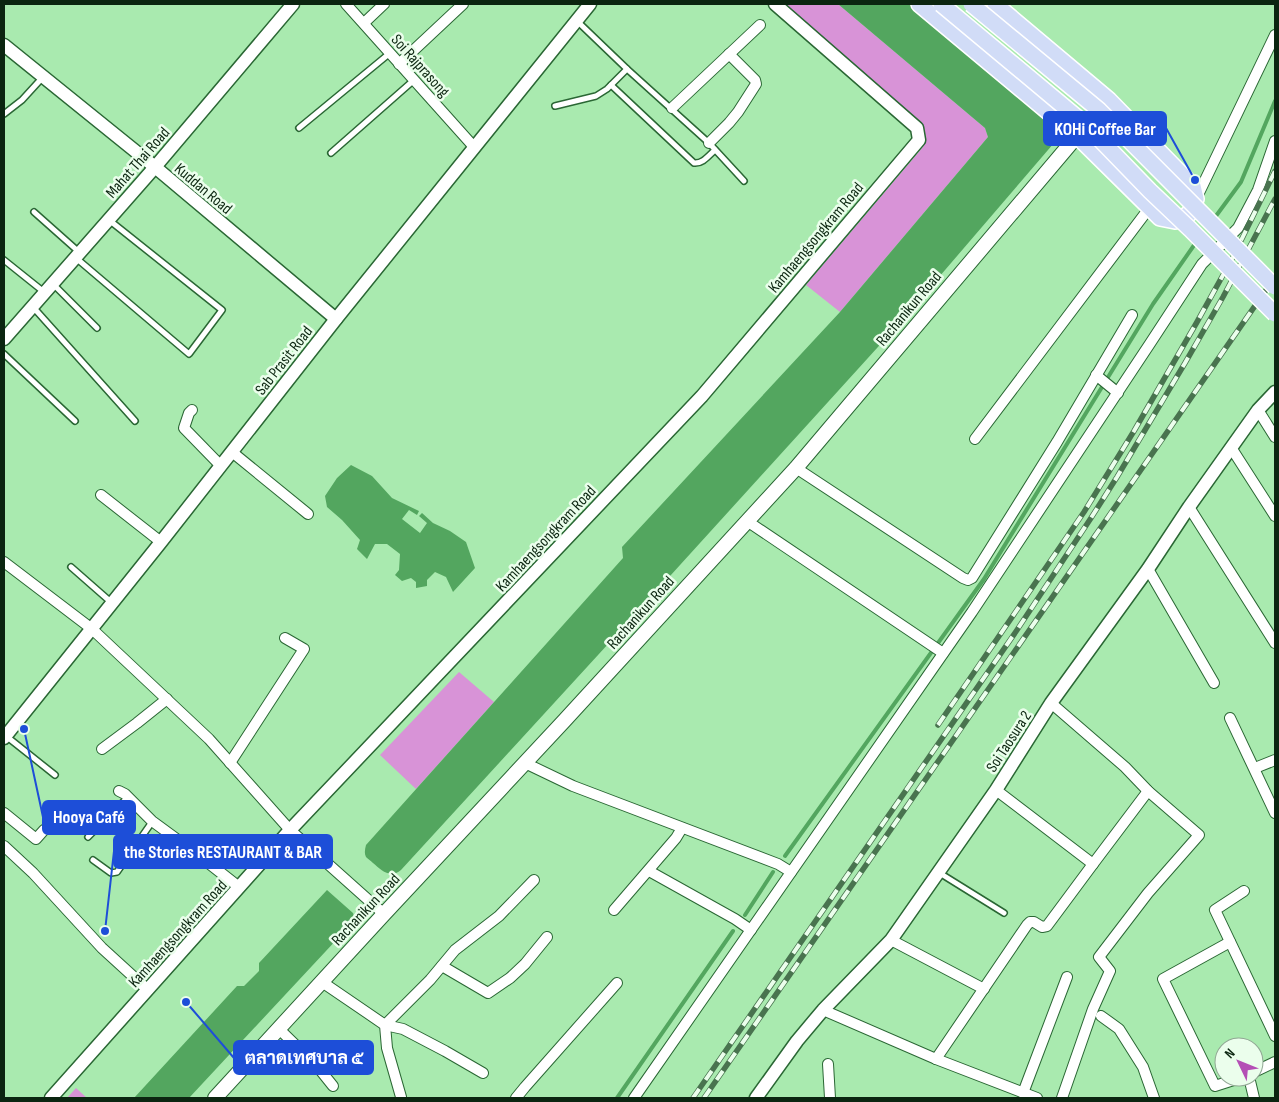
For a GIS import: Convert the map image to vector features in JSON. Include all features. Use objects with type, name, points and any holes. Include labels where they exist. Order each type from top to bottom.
[{"type":"main road","points":[[919,4],[1077,136],[1160,218],[1175,221],[1189,214],[1196,199],[1192,186],[1109,100],[995,4]]},
{"type":"main road","points":[[941,4],[1086,126],[1275,314]]},
{"type":"main road","points":[[971,4],[1099,110],[1275,287]]},
{"type":"main road","name":"Rachanikun Road","points":[[215,1098],[796,468],[1077,136]]},
{"type":"street","name":"Mahat Thai Road","points":[[4,339],[293,4]]},
{"type":"street","name":"Soi Rajprasong","points":[[346,4],[474,147]]},
{"type":"street","points":[[364,23],[384,4]]},
{"type":"street","points":[[400,64],[463,4]]},
{"type":"street","name":"Sab Prasit Road","points":[[5,737],[336,319],[590,4]]},
{"type":"street","name":"Kamhaengsongkram Road","points":[[51,1098],[290,830],[702,396],[919,140],[917,128],[775,4]]},
{"type":"street","points":[[672,108],[760,25]]},
{"type":"street","points":[[1196,199],[1275,35]]},
{"type":"street","name":"Kuddan Road","points":[[4,45],[336,319]]},
{"type":"street","points":[[712,146],[756,84],[755,80],[729,54]]},
{"type":"street","points":[[634,1098],[942,652],[972,612],[1115,390],[1202,264],[1238,228],[1258,190],[1275,141]]},
{"type":"street","points":[[975,439],[1150,207]]},
{"type":"street","points":[[796,468],[968,580],[977,572],[1098,377],[1132,315]]},
{"type":"street","points":[[1098,377],[1115,390]]},
{"type":"street","name":"Soi Taosura 2","points":[[756,1098],[797,1041],[823,1010],[891,940],[996,790],[1051,703],[1148,569],[1189,507],[1258,410],[1275,392]]},
{"type":"street","points":[[192,410],[184,428],[221,466]]},
{"type":"street","points":[[1258,410],[1275,437]]},
{"type":"street","points":[[1232,449],[1275,516]]},
{"type":"street","points":[[232,452],[308,514]]},
{"type":"street","points":[[101,495],[161,542]]},
{"type":"street","points":[[1189,507],[1275,643]]},
{"type":"street","points":[[747,521],[942,652]]},
{"type":"street","points":[[4,562],[92,629],[209,739],[290,830],[384,914]]},
{"type":"street","points":[[1148,569],[1214,683]]},
{"type":"street","points":[[230,763],[304,649],[285,638]]},
{"type":"street","points":[[102,749],[137,724],[167,699]]},
{"type":"street","points":[[1051,703],[1199,835],[1098,956],[1110,971],[1093,1010],[1062,1098]]},
{"type":"street","points":[[1230,718],[1275,813]]},
{"type":"street","points":[[1255,768],[1275,760]]},
{"type":"street","points":[[525,763],[573,786],[778,864],[791,872]]},
{"type":"street","points":[[996,790],[1093,864]]},
{"type":"street","points":[[936,1059],[1027,924],[1034,922],[1042,927],[1047,926],[1148,791]]},
{"type":"street","points":[[123,794],[152,821],[240,887]]},
{"type":"street","points":[[4,814],[36,839],[44,830]]},
{"type":"street","points":[[614,910],[649,871],[682,828]]},
{"type":"street","points":[[4,846],[33,873],[102,948],[148,990]]},
{"type":"street","points":[[649,871],[735,919],[751,930]]},
{"type":"street","points":[[385,1025],[430,980],[455,950],[499,916],[534,880]]},
{"type":"street","points":[[1244,891],[1215,910],[1275,1036]]},
{"type":"street","points":[[442,966],[488,993],[510,978],[525,964],[547,937]]},
{"type":"street","points":[[891,940],[984,989]]},
{"type":"street","points":[[1214,1084],[1163,979],[1230,942]]},
{"type":"street","points":[[1023,1093],[1067,978]]},
{"type":"street","points":[[322,982],[385,1025],[403,1029],[483,1074]]},
{"type":"street","points":[[516,1098],[617,983]]},
{"type":"street","points":[[823,1010],[936,1059],[1037,1098]]},
{"type":"street","points":[[1101,1016],[1119,1029],[1142,1068],[1154,1098]]},
{"type":"street","points":[[385,1025],[388,1048],[401,1097]]},
{"type":"street","points":[[279,1029],[317,1066],[333,1086]]},
{"type":"street","points":[[828,1064],[830,1098]]},
{"type":"lane","points":[[576,21],[712,146],[744,181]]},
{"type":"lane","points":[[299,128],[390,53]]},
{"type":"lane","points":[[555,106],[602,94],[628,69]]},
{"type":"lane","points":[[4,114],[22,100],[43,77]]},
{"type":"lane","points":[[332,153],[414,80]]},
{"type":"lane","points":[[612,85],[694,163],[702,162],[712,146]]},
{"type":"lane","points":[[34,212],[77,255],[189,354],[222,310],[108,220]]},
{"type":"lane","points":[[4,260],[48,288],[97,328]]},
{"type":"lane","points":[[32,306],[135,421]]},
{"type":"lane","points":[[4,354],[74,421]]},
{"type":"lane","points":[[71,567],[112,604]]},
{"type":"lane","points":[[5,737],[55,775]]},
{"type":"lane","points":[[88,837],[123,794]]},
{"type":"lane","points":[[93,860],[111,873],[117,872],[152,821]]},
{"type":"lane","points":[[938,872],[1004,913]]},
{"type":"shaded area","points":[[778,4],[838,4],[985,128],[988,137],[840,312],[806,285],[923,147],[926,136],[920,125]]},
{"type":"shaded area","points":[[838,4],[910,4],[1059,131],[1060,136],[897,326],[631,619],[401,870],[397,873],[389,874],[366,857],[366,845],[623,558],[622,547],[840,312],[988,137],[985,128]]},
{"type":"shaded area","points":[[351,465],[372,476],[392,498],[419,511],[417,515],[409,510],[402,519],[420,533],[427,523],[419,516],[422,513],[433,523],[450,531],[466,542],[475,568],[453,592],[446,577],[435,572],[427,580],[427,586],[416,588],[416,582],[411,578],[402,581],[395,575],[399,570],[400,554],[387,544],[375,544],[367,559],[357,549],[360,540],[327,507],[325,496],[337,478]]},
{"type":"shaded area","points":[[459,672],[494,702],[416,789],[380,755]]},
{"type":"shaded area","points":[[327,890],[353,913],[355,918],[353,922],[189,1098],[134,1098],[237,986],[244,986],[259,971],[259,963]]},
{"type":"shaded area","points":[[76,1088],[87,1098],[67,1098]]},
{"type":"waterway","points":[[1213,220],[1241,182],[1275,101]]},
{"type":"waterway","points":[[785,856],[984,579],[1153,304],[1197,241]]},
{"type":"waterway","points":[[745,915],[773,872]]},
{"type":"waterway","points":[[617,1098],[733,931]]},
{"type":"railway","points":[[938,725],[1084,512],[1134,431],[1233,257],[1275,171]]},
{"type":"railway","points":[[693,1098],[1017,630],[1091,518],[1185,363],[1223,297],[1275,199]]},
{"type":"railway","points":[[704,1098],[1275,277]]},
{"type":"place","name":"KOHi Coffee Bar","points":[[1195,180]]},
{"type":"place","name":"Hooya Café","points":[[24,729]]},
{"type":"place","name":"the Stories RESTAURANT & BAR","points":[[105,931]]},
{"type":"place","name":"ตลาดเทศบาล ๕","points":[[186,1002]]}]
